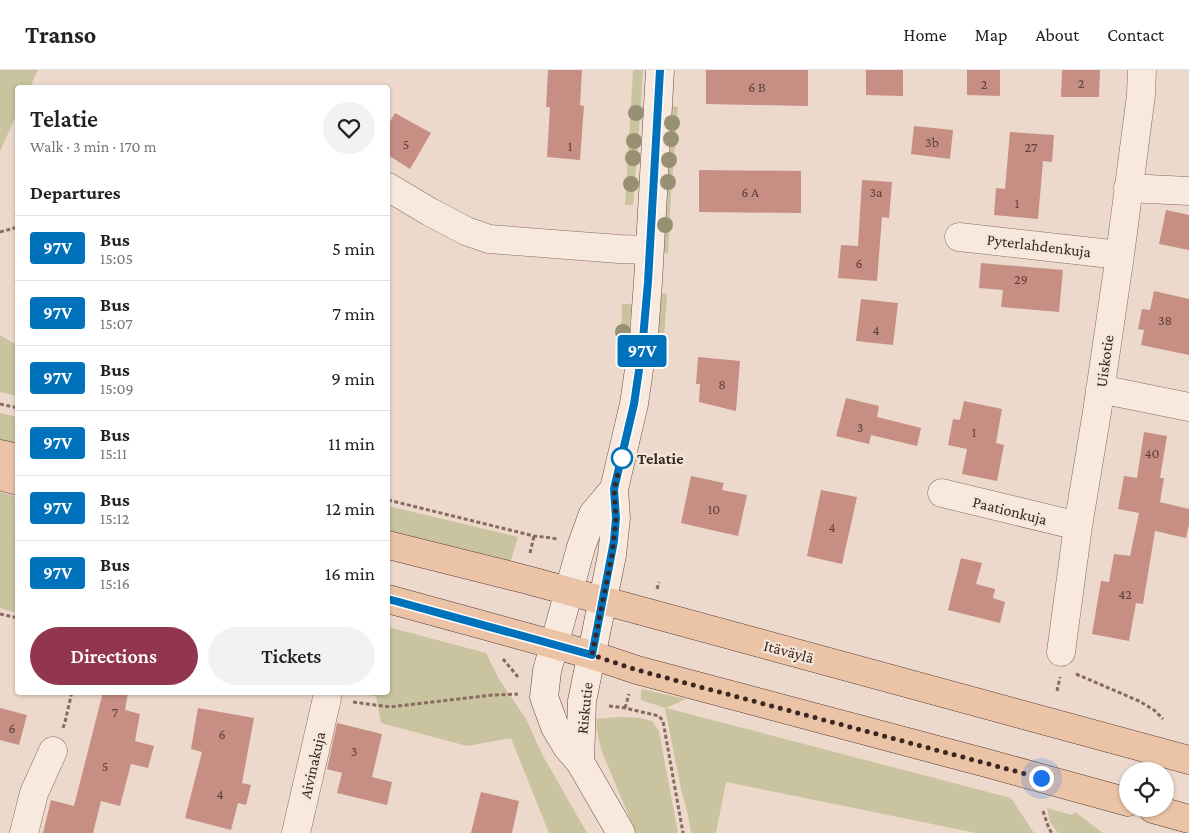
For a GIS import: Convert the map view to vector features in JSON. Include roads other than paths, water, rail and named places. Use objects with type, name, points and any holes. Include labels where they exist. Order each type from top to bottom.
[{"type":"main road","points":[[0,454],[15,457]]},
{"type":"main road","points":[[0,476],[15,480]]},
{"type":"main road","name":"Itäväylä","points":[[390,546],[524,579],[1189,760]]},
{"type":"main road","points":[[390,600],[592,655],[637,670],[1119,800]]},
{"type":"main road","points":[[1174,815],[1189,819]]},
{"type":"street","points":[[614,489],[634,404],[642,350],[648,282],[660,70]]},
{"type":"street","name":"Uiskotie","points":[[1065,665],[1078,526],[1120,255],[1141,95],[1142,70]]},
{"type":"street","points":[[390,188],[466,231],[489,239],[649,250]]},
{"type":"street","points":[[1128,188],[1189,192]]},
{"type":"street","name":"Pyterlahdenkuja","points":[[959,237],[1120,255]]},
{"type":"street","points":[[1100,389],[1189,407]]},
{"type":"street","name":"Riskutie","points":[[614,489],[593,514],[581,547],[547,671],[544,697],[555,728],[566,747],[580,762],[621,833]]},
{"type":"street","name":"Riskutie","points":[[580,762],[582,701],[612,555],[616,518],[614,489]]},
{"type":"street","name":"Paationkuja","points":[[942,494],[1078,526]]},
{"type":"street","name":"Aivinakuja","points":[[296,833],[328,698]]},
{"type":"street","points":[[24,833],[34,793],[53,751]]},
{"type":"place","name":"Telatie","points":[[622,458]]}]
